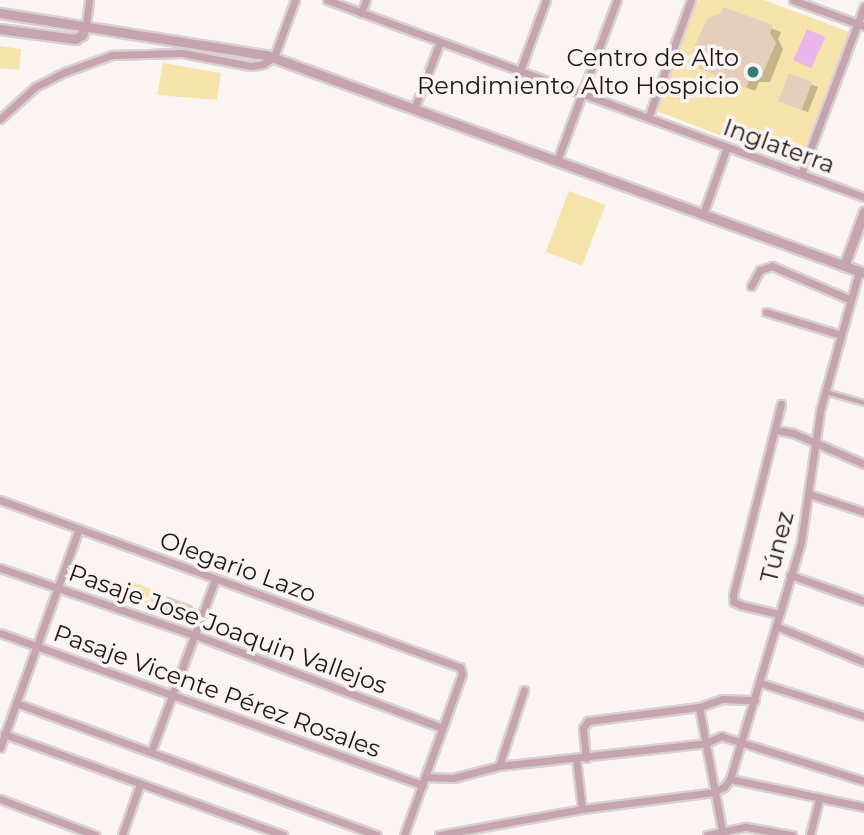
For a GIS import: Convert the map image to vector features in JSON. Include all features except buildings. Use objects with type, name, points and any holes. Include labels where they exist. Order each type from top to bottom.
[{"type":"street","points":[[0,29],[72,40],[82,35],[89,0]]},
{"type":"street","points":[[0,118],[35,87],[65,72],[112,55],[182,53],[251,66],[263,64],[274,57],[295,0]]},
{"type":"street","name":"Inglaterra","points":[[327,0],[864,197]]},
{"type":"street","points":[[361,13],[366,0]]},
{"type":"street","points":[[520,71],[546,0]]},
{"type":"street","points":[[557,161],[617,0]]},
{"type":"street","points":[[649,118],[691,0]]},
{"type":"street","points":[[793,0],[861,25]]},
{"type":"street","points":[[801,174],[861,25],[864,6]]},
{"type":"street","points":[[0,13],[250,50],[274,57],[862,272]]},
{"type":"street","points":[[414,109],[440,41]]},
{"type":"street","points":[[703,214],[727,147]]},
{"type":"street","points":[[844,266],[864,212]]},
{"type":"street","points":[[751,286],[760,270],[772,266],[851,300]]},
{"type":"street","name":"Túnez","points":[[730,779],[761,683],[801,542],[825,392],[851,300],[862,272]]},
{"type":"street","points":[[766,312],[841,335]]},
{"type":"street","points":[[779,614],[741,605],[734,602],[733,595],[782,404]]},
{"type":"street","points":[[777,430],[864,464]]},
{"type":"street","points":[[809,494],[864,512]]},
{"type":"street","name":"Olegario Lazo","points":[[0,499],[462,670],[442,728]]},
{"type":"street","points":[[0,748],[79,529]]},
{"type":"street","name":"Pasaje Jose Joaquin Vallejos","points":[[0,568],[195,635],[442,728]]},
{"type":"street","points":[[790,576],[864,601]]},
{"type":"street","points":[[152,752],[215,580]]},
{"type":"street","points":[[776,626],[864,662]]},
{"type":"street","name":"Pasaje Vicente Pérez Rosales","points":[[0,633],[422,785]]},
{"type":"street","points":[[761,683],[864,716]]},
{"type":"street","points":[[499,766],[524,690]]},
{"type":"street","points":[[586,758],[583,728],[588,721],[699,707],[722,699],[738,697],[755,700]]},
{"type":"street","points":[[16,703],[377,835]]},
{"type":"street","points":[[699,707],[723,834]]},
{"type":"street","points":[[404,835],[442,728]]},
{"type":"street","points":[[4,734],[273,834],[283,835]]},
{"type":"street","points":[[425,777],[453,778],[499,766],[706,743],[721,736],[741,740],[864,781]]},
{"type":"street","points":[[576,758],[582,809]]},
{"type":"street","points":[[439,835],[582,809],[713,792],[724,787],[730,779],[864,807]]},
{"type":"street","points":[[122,835],[140,784]]},
{"type":"street","points":[[810,835],[819,798]]},
{"type":"street","points":[[0,799],[95,835]]},
{"type":"street","points":[[707,835],[723,834],[746,827],[792,835]]},
{"type":"lane","points":[[825,392],[864,403]]},
{"type":"shaded area","name":"Centro de Alto Rendimiento Alto Hospicio","points":[[698,0],[764,0],[849,32],[798,165],[657,111]]},
{"type":"shaded area","points":[[807,29],[825,37],[811,68],[793,60]]},
{"type":"shaded area","points":[[0,46],[21,49],[19,70],[0,68]]},
{"type":"shaded area","points":[[163,63],[221,73],[217,100],[157,95]]},
{"type":"shaded area","points":[[569,191],[605,205],[582,266],[546,252]]},
{"type":"shaded area","points":[[128,580],[160,592],[153,611],[121,599]]},
{"type":"place","name":"Centro de Alto Rendimiento Alto Hospicio","points":[[753,72]]}]
